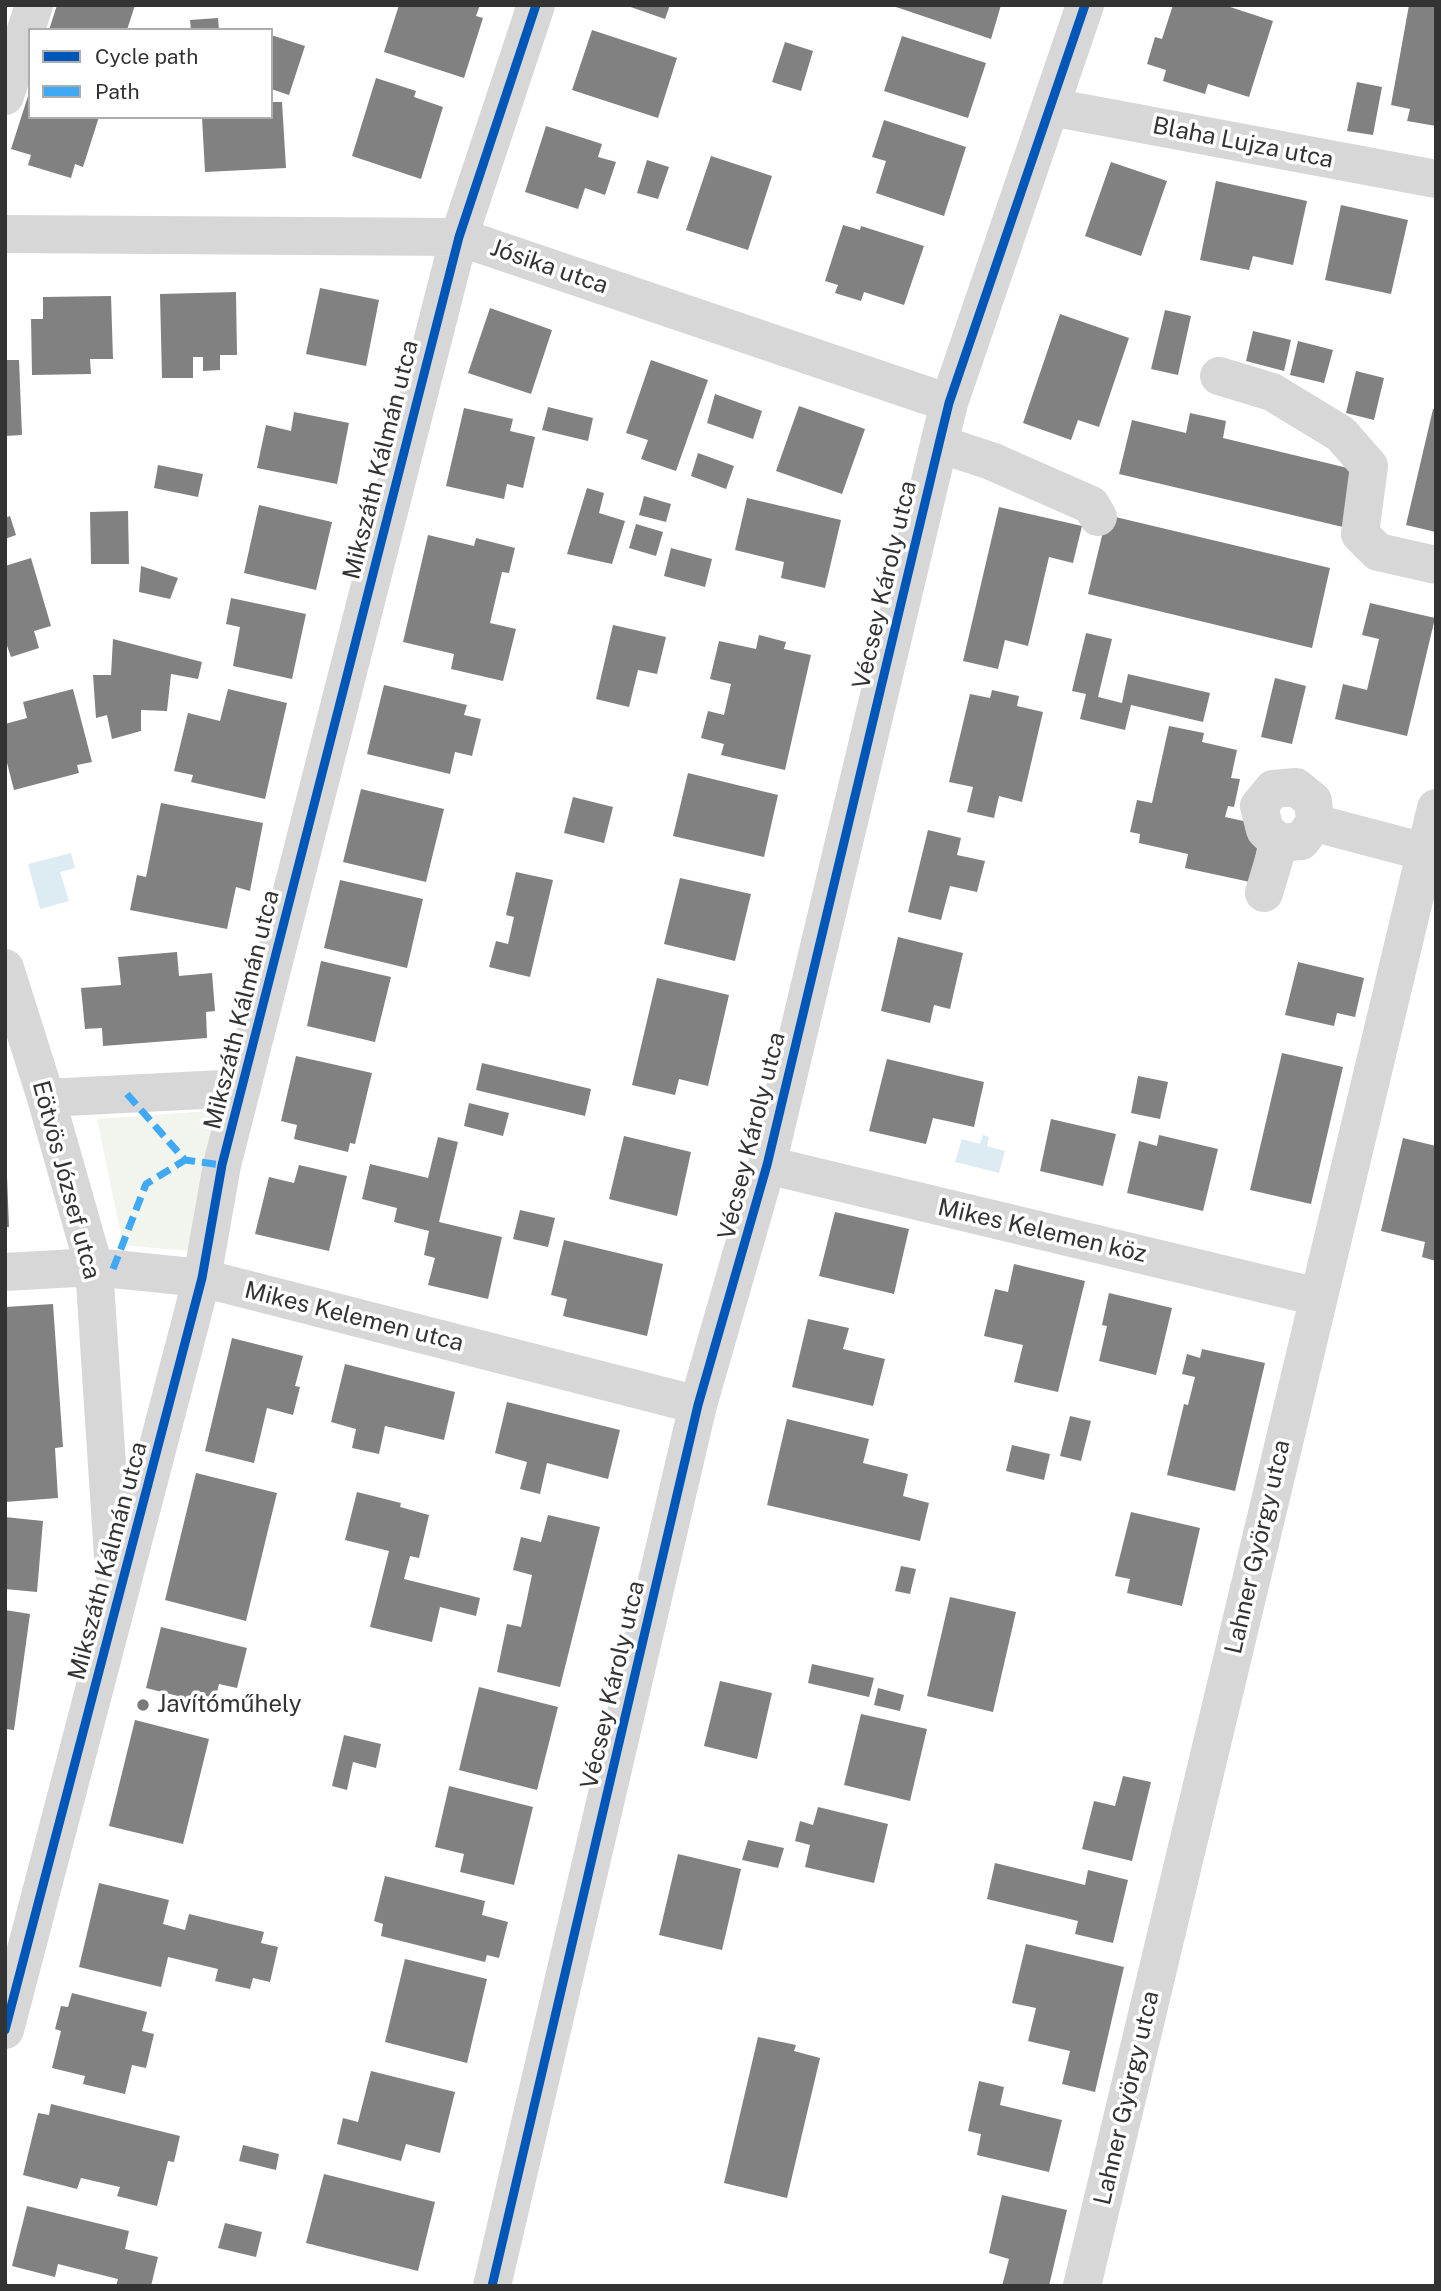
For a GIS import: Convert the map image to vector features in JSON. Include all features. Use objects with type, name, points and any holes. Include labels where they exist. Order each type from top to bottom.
[{"type":"street","points":[[5,96],[34,5]]},
{"type":"street","name":"Mikszáth Kálmán utca","points":[[5,2030],[202,1278],[222,1165],[459,236],[536,5]]},
{"type":"street","name":"Vécsey Károly utca","points":[[492,2286],[698,1405],[767,1164],[949,404],[1085,5]]},
{"type":"street","name":"Blaha Lujza utca","points":[[1051,107],[1436,179]]},
{"type":"street","name":"Jósika utca","points":[[5,234],[459,236],[949,404]]},
{"type":"street","points":[[1219,376],[1272,392],[1341,433],[1369,466],[1360,534],[1378,552],[1436,565]]},
{"type":"street","points":[[939,444],[991,461],[1091,505],[1098,517]]},
{"type":"street","points":[[1296,787],[1313,801],[1315,823],[1301,841],[1279,843],[1265,830],[1259,806],[1273,789],[1296,787]]},
{"type":"street","name":"Lahner György utca","points":[[1082,2286],[1436,808]]},
{"type":"street","points":[[1315,823],[1425,852]]},
{"type":"street","points":[[1264,893],[1279,843]]},
{"type":"street","name":"Eötvös József utca","points":[[5,968],[46,1098],[94,1267],[116,1606]]},
{"type":"street","points":[[46,1098],[242,1088]]},
{"type":"street","name":"Mikes Kelemen köz","points":[[767,1164],[1318,1297]]},
{"type":"street","name":"Mikes Kelemen utca","points":[[5,1272],[94,1267],[202,1278],[698,1405]]},
{"type":"shaded area","points":[[71,853],[75,868],[60,872],[69,901],[40,909],[28,864]]},
{"type":"shaded area","points":[[223,1110],[189,1251],[123,1245],[97,1119]]},
{"type":"shaded area","points":[[983,1135],[989,1137],[987,1146],[1005,1151],[999,1173],[955,1162],[962,1139],[980,1144]]},
{"type":"building","points":[[57,5],[135,5],[128,28],[50,28]]},
{"type":"building","points":[[399,5],[480,5],[476,16],[483,18],[464,78],[384,52]]},
{"type":"building","points":[[625,5],[670,5],[665,19]]},
{"type":"building","points":[[890,5],[1001,5],[991,39]]},
{"type":"building","points":[[1173,5],[1224,5],[1273,21],[1249,97],[1208,84],[1205,94],[1163,81],[1166,70],[1147,64],[1155,37],[1162,39]]},
{"type":"building","points":[[1409,5],[1436,5],[1436,126],[1407,121],[1410,109],[1391,105]]},
{"type":"building","points":[[218,18],[219,28],[191,28],[190,20]]},
{"type":"building","points":[[592,30],[677,58],[658,118],[572,90]]},
{"type":"building","points":[[273,36],[305,46],[289,95],[273,90]]},
{"type":"building","points":[[902,36],[986,63],[968,118],[884,91]]},
{"type":"building","points":[[785,42],[813,51],[801,91],[772,82]]},
{"type":"building","points":[[376,78],[416,91],[414,97],[443,107],[421,179],[352,156]]},
{"type":"building","points":[[1357,82],[1382,87],[1373,135],[1347,131]]},
{"type":"building","points":[[28,96],[28,119],[98,119],[83,167],[75,164],[71,178],[28,165],[31,155],[11,149]]},
{"type":"building","points":[[273,102],[282,102],[286,168],[205,172],[202,119],[273,119]]},
{"type":"building","points":[[884,120],[966,147],[944,216],[876,193],[886,161],[872,157]]},
{"type":"building","points":[[546,126],[602,144],[598,157],[616,162],[605,195],[585,188],[578,209],[525,192]]},
{"type":"building","points":[[711,156],[772,176],[748,250],[686,230]]},
{"type":"building","points":[[647,160],[669,167],[658,199],[637,193]]},
{"type":"building","points":[[1111,162],[1167,181],[1141,256],[1085,236]]},
{"type":"building","points":[[1216,181],[1307,201],[1293,265],[1253,256],[1249,270],[1200,260]]},
{"type":"building","points":[[1341,205],[1408,220],[1391,294],[1325,280]]},
{"type":"building","points":[[843,225],[860,230],[861,226],[924,246],[904,305],[864,292],[861,301],[835,293],[838,285],[825,281]]},
{"type":"building","points":[[320,288],[379,300],[366,366],[306,354]]},
{"type":"building","points":[[236,292],[237,355],[220,355],[220,370],[203,371],[203,357],[193,357],[193,378],[162,378],[160,294]]},
{"type":"building","points":[[111,296],[113,359],[90,359],[91,374],[32,375],[31,319],[43,319],[43,297]]},
{"type":"building","points":[[490,308],[552,330],[531,394],[468,373]]},
{"type":"building","points":[[1165,310],[1191,316],[1178,375],[1151,369]]},
{"type":"building","points":[[1060,314],[1129,338],[1099,427],[1078,420],[1071,440],[1023,423]]},
{"type":"building","points":[[1253,331],[1291,340],[1284,371],[1246,361]]},
{"type":"building","points":[[1298,341],[1333,350],[1324,383],[1290,375]]},
{"type":"building","points":[[5,360],[19,360],[22,435],[5,436]]},
{"type":"building","points":[[651,360],[708,380],[676,471],[641,459],[648,440],[626,433]]},
{"type":"building","points":[[1356,371],[1384,378],[1374,420],[1346,413]]},
{"type":"building","points":[[715,394],[762,411],[753,439],[707,423]]},
{"type":"building","points":[[799,406],[865,429],[842,494],[776,471]]},
{"type":"building","points":[[548,407],[593,418],[588,441],[542,430]]},
{"type":"building","points":[[464,408],[513,419],[510,431],[535,437],[523,488],[507,484],[504,499],[446,486]]},
{"type":"building","points":[[1433,409],[1436,410],[1436,532],[1406,525]]},
{"type":"building","points":[[294,412],[349,423],[337,484],[257,468],[266,425],[291,431]]},
{"type":"building","points":[[1190,413],[1226,421],[1223,438],[1356,470],[1343,527],[1119,474],[1132,420],[1186,433]]},
{"type":"building","points":[[698,453],[734,466],[726,489],[691,476]]},
{"type":"building","points":[[158,465],[203,474],[198,497],[154,488]]},
{"type":"building","points":[[587,488],[604,493],[599,513],[625,521],[612,564],[567,554]]},
{"type":"building","points":[[644,496],[671,504],[666,522],[639,515]]},
{"type":"building","points":[[747,498],[841,520],[825,588],[781,578],[784,562],[735,550]]},
{"type":"building","points":[[259,505],[332,522],[316,590],[244,573]]},
{"type":"building","points":[[999,507],[1082,526],[1073,563],[1049,557],[1028,646],[1005,640],[998,669],[963,661]]},
{"type":"building","points":[[128,511],[129,564],[91,564],[90,512]]},
{"type":"building","points":[[1107,515],[1330,568],[1312,648],[1088,594]]},
{"type":"building","points":[[10,516],[16,535],[5,539],[5,518]]},
{"type":"building","points":[[636,524],[663,532],[656,556],[629,548]]},
{"type":"building","points":[[428,535],[474,546],[476,538],[515,548],[509,573],[502,572],[490,623],[516,629],[503,681],[451,669],[454,654],[403,642]]},
{"type":"building","points":[[671,548],[712,559],[705,587],[664,576]]},
{"type":"building","points":[[31,558],[51,626],[34,631],[39,648],[11,657],[5,640],[5,566]]},
{"type":"building","points":[[141,566],[178,578],[170,599],[139,592]]},
{"type":"building","points":[[231,598],[306,614],[292,679],[233,666],[240,627],[226,624]]},
{"type":"building","points":[[1370,603],[1435,618],[1407,736],[1335,719],[1343,684],[1367,690],[1379,639],[1362,635]]},
{"type":"building","points":[[613,625],[666,637],[657,674],[638,670],[629,707],[596,699]]},
{"type":"building","points":[[1086,633],[1112,639],[1098,697],[1122,703],[1128,674],[1210,693],[1203,722],[1131,705],[1125,730],[1080,719],[1086,694],[1072,691]]},
{"type":"building","points":[[759,635],[786,642],[784,649],[811,655],[785,770],[721,755],[724,744],[701,738],[708,711],[724,715],[731,684],[710,679],[719,641],[756,649]]},
{"type":"building","points":[[113,639],[202,662],[198,679],[171,674],[167,711],[141,710],[141,731],[112,739],[107,715],[96,718],[93,675],[111,675]]},
{"type":"building","points":[[1275,678],[1306,686],[1292,744],[1261,737]]},
{"type":"building","points":[[384,685],[467,705],[464,715],[481,719],[472,756],[455,752],[450,774],[367,754]]},
{"type":"building","points":[[73,689],[92,762],[77,765],[79,773],[14,790],[5,755],[5,724],[27,718],[23,702]]},
{"type":"building","points":[[228,689],[287,703],[265,799],[191,782],[193,775],[174,771],[188,713],[220,721]]},
{"type":"building","points":[[992,690],[1019,696],[1017,706],[1043,712],[1022,802],[999,796],[994,818],[967,812],[973,787],[949,782],[970,694],[990,698]]},
{"type":"building","points":[[1169,726],[1204,733],[1202,742],[1237,750],[1231,778],[1240,779],[1234,807],[1228,806],[1225,817],[1262,825],[1250,882],[1185,868],[1188,854],[1139,843],[1140,834],[1130,832],[1137,800],[1152,803]]},
{"type":"building","points":[[688,773],[778,795],[764,857],[673,836]]},
{"type":"building","points":[[361,789],[444,809],[426,882],[343,862]]},
{"type":"building","points":[[573,797],[613,807],[604,843],[564,833]]},
{"type":"building","points":[[161,803],[263,823],[250,891],[236,887],[227,929],[130,910],[137,875],[146,877]]},
{"type":"building","points":[[928,830],[961,838],[957,855],[985,861],[977,892],[950,886],[941,920],[908,912]]},
{"type":"building","points":[[516,872],[553,880],[530,977],[489,967],[496,941],[508,944],[514,917],[506,915]]},
{"type":"building","points":[[680,878],[751,894],[735,961],[664,944]]},
{"type":"building","points":[[340,880],[423,899],[407,968],[324,948]]},
{"type":"building","points":[[898,937],[963,953],[950,1009],[934,1005],[930,1023],[881,1011]]},
{"type":"building","points":[[177,952],[179,976],[212,973],[215,1011],[206,1012],[207,1038],[103,1046],[102,1028],[85,1029],[81,988],[121,985],[118,957]]},
{"type":"building","points":[[321,961],[391,977],[375,1042],[307,1026]]},
{"type":"building","points":[[1298,962],[1364,978],[1355,1017],[1337,1013],[1334,1026],[1285,1015]]},
{"type":"building","points":[[657,978],[729,995],[708,1086],[679,1079],[675,1095],[632,1085]]},
{"type":"building","points":[[1282,1053],[1343,1067],[1311,1204],[1250,1190]]},
{"type":"building","points":[[296,1056],[372,1073],[355,1144],[350,1143],[348,1152],[294,1139],[297,1125],[281,1121]]},
{"type":"building","points":[[887,1059],[984,1082],[974,1127],[933,1118],[926,1144],[869,1131]]},
{"type":"building","points":[[482,1063],[591,1089],[585,1116],[476,1090]]},
{"type":"building","points":[[1138,1076],[1168,1082],[1160,1119],[1131,1113]]},
{"type":"building","points":[[469,1103],[509,1113],[503,1136],[464,1126]]},
{"type":"building","points":[[1051,1119],[1116,1134],[1103,1186],[1040,1171]]},
{"type":"building","points":[[1159,1135],[1218,1149],[1203,1211],[1127,1193],[1139,1141],[1157,1146]]},
{"type":"building","points":[[624,1136],[691,1152],[677,1216],[609,1199]]},
{"type":"building","points":[[438,1137],[458,1142],[439,1222],[502,1237],[488,1299],[428,1285],[435,1258],[424,1255],[429,1231],[394,1222],[397,1208],[362,1199],[370,1164],[428,1178]]},
{"type":"building","points":[[1403,1138],[1436,1146],[1436,1261],[1422,1257],[1425,1242],[1381,1231]]},
{"type":"building","points":[[299,1165],[347,1176],[329,1251],[255,1234],[269,1177],[294,1183]]},
{"type":"building","points":[[7,1177],[9,1227],[5,1227]]},
{"type":"building","points":[[520,1210],[555,1218],[548,1247],[513,1239]]},
{"type":"building","points":[[835,1212],[909,1229],[894,1294],[819,1276]]},
{"type":"building","points":[[564,1240],[663,1264],[647,1336],[563,1316],[567,1299],[551,1295]]},
{"type":"building","points":[[1014,1264],[1085,1281],[1058,1392],[1014,1382],[1023,1345],[984,1336],[995,1289],[1008,1292]]},
{"type":"building","points":[[1109,1293],[1172,1308],[1156,1375],[1099,1361],[1107,1326],[1102,1325]]},
{"type":"building","points":[[53,1304],[63,1447],[55,1448],[58,1498],[5,1502],[5,1307]]},
{"type":"building","points":[[808,1319],[849,1328],[843,1349],[885,1359],[873,1406],[792,1387]]},
{"type":"building","points":[[232,1338],[303,1356],[295,1386],[300,1387],[293,1415],[267,1408],[254,1463],[205,1451]]},
{"type":"building","points":[[1202,1349],[1265,1363],[1235,1491],[1167,1475],[1184,1404],[1188,1405],[1195,1377],[1182,1374],[1187,1354],[1200,1358]]},
{"type":"building","points":[[345,1364],[455,1392],[444,1440],[385,1426],[379,1454],[352,1448],[356,1429],[331,1422]]},
{"type":"building","points":[[507,1402],[620,1430],[608,1479],[547,1463],[540,1494],[520,1489],[527,1462],[495,1453]]},
{"type":"building","points":[[1070,1416],[1091,1421],[1081,1461],[1060,1456]]},
{"type":"building","points":[[787,1419],[869,1439],[863,1463],[908,1474],[903,1496],[929,1503],[920,1541],[767,1505]]},
{"type":"building","points":[[1012,1445],[1050,1454],[1044,1480],[1006,1471]]},
{"type":"building","points":[[196,1473],[277,1493],[246,1621],[165,1600]]},
{"type":"building","points":[[357,1492],[401,1503],[400,1507],[429,1515],[419,1558],[410,1556],[404,1579],[480,1598],[476,1616],[440,1607],[432,1642],[370,1627],[389,1551],[345,1540]]},
{"type":"building","points":[[1131,1512],[1200,1528],[1182,1606],[1127,1593],[1130,1579],[1115,1576]]},
{"type":"building","points":[[548,1515],[600,1527],[560,1687],[497,1672],[507,1624],[521,1627],[532,1575],[513,1570],[521,1537],[541,1542]]},
{"type":"building","points":[[5,1517],[43,1521],[37,1592],[5,1589]]},
{"type":"building","points":[[901,1566],[916,1569],[910,1594],[895,1591]]},
{"type":"building","points":[[950,1597],[1016,1612],[993,1712],[927,1696]]},
{"type":"building","points":[[5,1610],[30,1614],[14,1730],[5,1729]]},
{"type":"building","points":[[161,1627],[247,1648],[237,1688],[219,1684],[214,1705],[146,1688]]},
{"type":"building","points":[[812,1664],[874,1678],[869,1697],[808,1683]]},
{"type":"building","points":[[720,1681],[772,1693],[757,1759],[704,1746]]},
{"type":"building","points":[[479,1687],[558,1707],[537,1790],[459,1770]]},
{"type":"building","points":[[878,1688],[904,1695],[900,1711],[874,1705]]},
{"type":"building","points":[[861,1714],[927,1729],[910,1801],[844,1785]]},
{"type":"building","points":[[135,1720],[209,1739],[183,1844],[109,1826]]},
{"type":"building","points":[[344,1735],[381,1744],[376,1768],[353,1762],[347,1790],[332,1786]]},
{"type":"building","points":[[1123,1776],[1151,1782],[1132,1861],[1082,1849],[1094,1801],[1115,1806]]},
{"type":"building","points":[[449,1786],[533,1807],[514,1885],[460,1872],[464,1854],[435,1847]]},
{"type":"building","points":[[818,1807],[888,1824],[874,1883],[805,1867],[810,1845],[795,1841],[800,1821],[813,1825]]},
{"type":"building","points":[[748,1840],[784,1848],[778,1868],[742,1860]]},
{"type":"building","points":[[678,1854],[741,1869],[722,1950],[659,1935]]},
{"type":"building","points":[[995,1863],[1085,1885],[1088,1870],[1128,1880],[1113,1943],[1075,1934],[1078,1921],[987,1899]]},
{"type":"building","points":[[385,1876],[485,1901],[482,1915],[508,1922],[499,1958],[487,1955],[485,1962],[381,1936],[383,1924],[374,1921]]},
{"type":"building","points":[[99,1883],[169,1900],[163,1924],[185,1930],[189,1914],[264,1932],[261,1943],[278,1947],[270,1982],[253,1978],[250,1989],[215,1981],[218,1969],[168,1957],[161,1987],[79,1967]]},
{"type":"building","points":[[1026,1944],[1124,1967],[1095,2092],[1062,2084],[1070,2051],[1028,2041],[1036,2008],[1012,2003]]},
{"type":"building","points":[[405,1959],[487,1979],[467,2063],[385,2042]]},
{"type":"building","points":[[72,1993],[147,2012],[142,2031],[154,2034],[146,2068],[132,2065],[125,2094],[83,2084],[85,2076],[52,2068],[61,2031],[55,2029],[61,2006],[68,2007]]},
{"type":"building","points":[[758,2037],[796,2045],[794,2051],[820,2058],[787,2198],[724,2183]]},
{"type":"building","points":[[371,2071],[455,2092],[440,2153],[406,2144],[401,2161],[337,2144],[343,2118],[358,2122]]},
{"type":"building","points":[[979,2081],[1004,2087],[1000,2105],[1062,2120],[1049,2172],[977,2155],[981,2134],[968,2131]]},
{"type":"building","points":[[51,2104],[180,2136],[174,2162],[168,2161],[157,2206],[117,2196],[120,2187],[81,2178],[77,2189],[23,2175],[38,2113],[49,2115]]},
{"type":"building","points":[[243,2145],[279,2154],[276,2170],[239,2161]]},
{"type":"building","points":[[324,2174],[435,2202],[418,2271],[306,2243]]},
{"type":"building","points":[[1002,2195],[1067,2210],[1049,2286],[1002,2286],[1009,2259],[989,2253]]},
{"type":"building","points":[[27,2206],[129,2231],[125,2249],[158,2257],[151,2286],[116,2286],[118,2279],[58,2264],[55,2277],[12,2266]]},
{"type":"building","points":[[225,2223],[262,2232],[256,2257],[218,2248]]},
{"type":"marked path","points":[[127,1094],[185,1160],[222,1165]]},
{"type":"marked path","points":[[113,1269],[146,1184],[185,1160]]},
{"type":"cycle path","points":[[5,2030],[202,1278],[222,1165],[459,237],[536,5]]},
{"type":"cycle path","points":[[492,2286],[698,1405],[767,1165],[949,403],[1085,5]]},
{"type":"place","name":"Javítóműhely","points":[[143,1705]]}]
